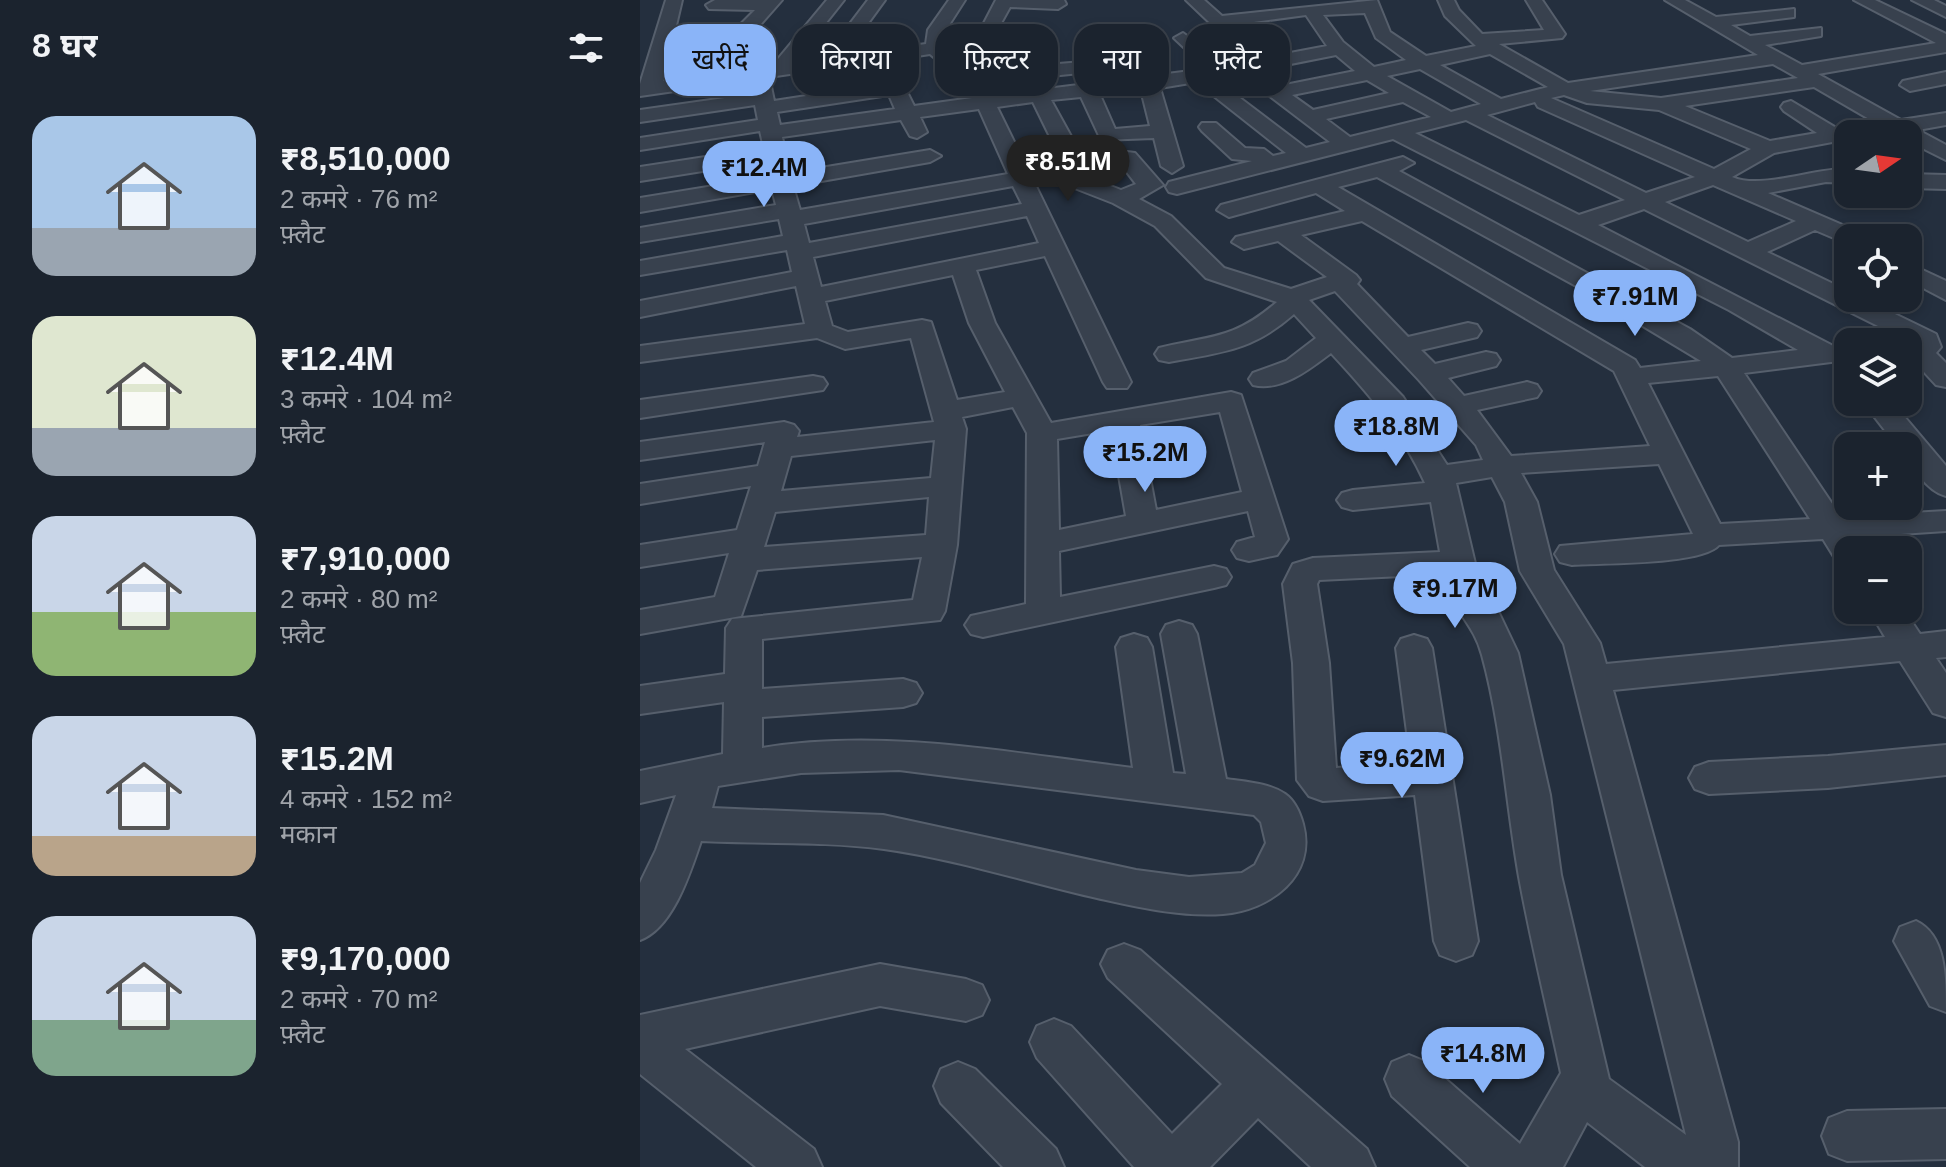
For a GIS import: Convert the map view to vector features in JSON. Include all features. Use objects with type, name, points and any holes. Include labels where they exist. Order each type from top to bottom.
[{"type":"street","points":[[645,90],[674,0]]},
{"type":"street","points":[[776,64],[836,0]]},
{"type":"street","points":[[856,24],[877,0]]},
{"type":"street","points":[[943,24],[957,0]]},
{"type":"street","points":[[1196,3],[1250,0]]},
{"type":"street","points":[[1446,0],[1451,12],[1486,44],[1565,89],[1587,97],[1661,104],[1784,101],[1816,104],[1858,96]]},
{"type":"street","points":[[1290,90],[1423,64],[1486,44],[1556,34],[1534,0]]},
{"type":"street","points":[[1862,0],[1946,44]]},
{"type":"street","points":[[1920,0],[1946,12]]},
{"type":"street","points":[[992,24],[1004,1],[1058,4]]},
{"type":"street","points":[[1677,2],[1706,2]]},
{"type":"street","points":[[1574,225],[1718,176],[1768,148],[1836,136],[1784,101],[1748,52],[1716,22],[1677,2]]},
{"type":"street","points":[[715,5],[771,3]]},
{"type":"street","points":[[752,24],[771,3]]},
{"type":"street","points":[[1196,3],[1220,24]]},
{"type":"street","points":[[1217,22],[1371,4],[1382,34],[1423,64],[1500,107]]},
{"type":"street","points":[[1313,12],[1321,32],[1337,49],[1407,95],[1460,116],[1747,252],[1834,290]]},
{"type":"street","points":[[1716,22],[1788,13]]},
{"type":"street","points":[[994,20],[1045,21]]},
{"type":"street","points":[[1177,187],[1565,89],[1748,52],[1815,32]]},
{"type":"street","points":[[919,44],[935,39]]},
{"type":"street","points":[[1784,101],[1808,76],[1946,44]]},
{"type":"street","points":[[1290,58],[1337,49]]},
{"type":"street","points":[[1748,52],[1777,58],[1808,76],[1858,96],[1889,120]]},
{"type":"street","points":[[1058,77],[1063,93]]},
{"type":"street","points":[[1910,85],[1946,78]]},
{"type":"street","points":[[1328,82],[1438,154],[1834,355]]},
{"type":"street","points":[[1058,93],[1074,92]]},
{"type":"street","points":[[1310,117],[1407,95]]},
{"type":"street","points":[[768,96],[769,123],[781,181],[820,330]]},
{"type":"street","points":[[640,174],[819,100],[844,96]]},
{"type":"street","points":[[899,96],[946,191]]},
{"type":"street","points":[[981,96],[1117,382]]},
{"type":"street","points":[[640,116],[828,124],[1032,96]]},
{"type":"street","points":[[1040,96],[1067,149],[1077,181]]},
{"type":"street","points":[[1091,96],[1108,136],[1161,131]]},
{"type":"street","points":[[1152,96],[1172,166]]},
{"type":"street","points":[[1226,96],[1302,155]]},
{"type":"street","points":[[1280,96],[1346,144]]},
{"type":"street","points":[[1533,99],[1718,176],[1834,229]]},
{"type":"street","points":[[1661,104],[1768,148]]},
{"type":"street","points":[[1699,120],[1745,113]]},
{"type":"street","points":[[1922,123],[1946,119]]},
{"type":"street","points":[[640,144],[769,123]]},
{"type":"street","points":[[828,124],[842,171]]},
{"type":"street","points":[[1209,127],[1240,154],[1256,154],[1269,164]]},
{"type":"street","points":[[1922,140],[1946,154]]},
{"type":"street","points":[[1229,210],[1438,154]]},
{"type":"street","points":[[640,205],[930,156]]},
{"type":"street","points":[[1127,158],[1140,176],[1152,185],[1132,204]]},
{"type":"street","points":[[1381,170],[1681,335],[1726,366],[1837,536]]},
{"type":"street","points":[[640,309],[946,191],[1018,174],[1077,181],[1132,204],[1163,221],[1215,273],[1294,299],[1393,403],[1441,483],[1466,597],[1486,620],[1500,653],[1530,795],[1540,875],[1586,1076],[1535,1167]]},
{"type":"street","points":[[1746,190],[1834,175]]},
{"type":"street","points":[[1922,181],[1946,182]]},
{"type":"street","points":[[1321,187],[1530,307],[1625,366],[1710,535]]},
{"type":"street","points":[[1479,224],[1535,204]]},
{"type":"street","points":[[640,268],[798,249],[1036,208]]},
{"type":"street","points":[[1244,242],[1365,213]]},
{"type":"street","points":[[1747,252],[1816,221]]},
{"type":"street","points":[[1169,354],[1226,343],[1259,331],[1304,291],[1346,279],[1282,233]]},
{"type":"street","points":[[640,235],[962,266],[1053,247]]},
{"type":"street","points":[[1530,307],[1641,258]]},
{"type":"street","points":[[962,266],[982,323],[1042,433],[1043,612]]},
{"type":"street","points":[[1922,278],[1946,292]]},
{"type":"street","points":[[1341,282],[1458,406],[1504,466],[1521,502],[1537,571],[1582,643],[1713,1142],[1712,1167]]},
{"type":"street","points":[[1880,312],[1922,335],[1927,340],[1927,347],[1924,338]]},
{"type":"street","points":[[640,354],[820,330],[845,341],[924,329],[948,420],[941,545],[928,611],[744,628],[744,694],[722,769],[688,824],[661,891],[640,921]]},
{"type":"street","points":[[1403,346],[1468,331]]},
{"type":"street","points":[[1263,379],[1296,367],[1333,338]]},
{"type":"street","points":[[1924,338],[1946,379]]},
{"type":"street","points":[[1631,377],[1834,358]]},
{"type":"street","points":[[1429,374],[1486,360]]},
{"type":"street","points":[[640,409],[813,384]]},
{"type":"street","points":[[1458,406],[1527,391]]},
{"type":"street","points":[[640,494],[770,475],[1022,397]]},
{"type":"street","points":[[1042,433],[1231,401],[1272,539],[1265,547],[1249,550]]},
{"type":"street","points":[[1888,416],[1946,486]]},
{"type":"street","points":[[1124,419],[1143,523]]},
{"type":"street","points":[[640,451],[782,429],[729,607],[640,622]]},
{"type":"street","points":[[1353,500],[1441,483],[1504,466],[1545,460],[1667,454]]},
{"type":"street","points":[[770,475],[945,486]]},
{"type":"street","points":[[1042,544],[1261,498]]},
{"type":"street","points":[[1572,554],[1691,546],[1703,543],[1710,535],[1946,521]]},
{"type":"street","points":[[640,556],[747,549],[941,545]]},
{"type":"street","points":[[1431,778],[1323,785],[1317,780],[1311,663],[1300,584],[1305,572],[1313,569],[1458,562]]},
{"type":"street","points":[[983,625],[1214,577]]},
{"type":"street","points":[[1902,624],[1928,646],[1946,703]]},
{"type":"street","points":[[1179,634],[1209,793]]},
{"type":"street","points":[[1591,679],[1928,646]]},
{"type":"street","points":[[1134,647],[1155,786]]},
{"type":"street","points":[[1414,648],[1456,941]]},
{"type":"street","points":[[640,700],[744,694],[903,693]]},
{"type":"street","points":[[640,787],[771,759],[868,753],[1155,786],[1269,804],[1285,826],[1287,843],[1283,858],[1270,878],[1251,890],[1189,896],[883,832],[688,824]]},
{"type":"street","points":[[1709,778],[1828,772],[1946,760]]},
{"type":"street","points":[[1916,941],[1946,991]]},
{"type":"street","points":[[1124,964],[1349,1167]]},
{"type":"street","points":[[640,1037],[880,985],[966,1000]]},
{"type":"street","points":[[1054,1042],[1168,1167]]},
{"type":"street","points":[[640,1044],[796,1167]]},
{"type":"street","points":[[1409,1079],[1508,1167]]},
{"type":"street","points":[[1175,1167],[1257,1084]]},
{"type":"street","points":[[958,1086],[1038,1167]]},
{"type":"street","points":[[1580,1087],[1687,1167]]},
{"type":"street","points":[[1847,1136],[1946,1134]]}]
